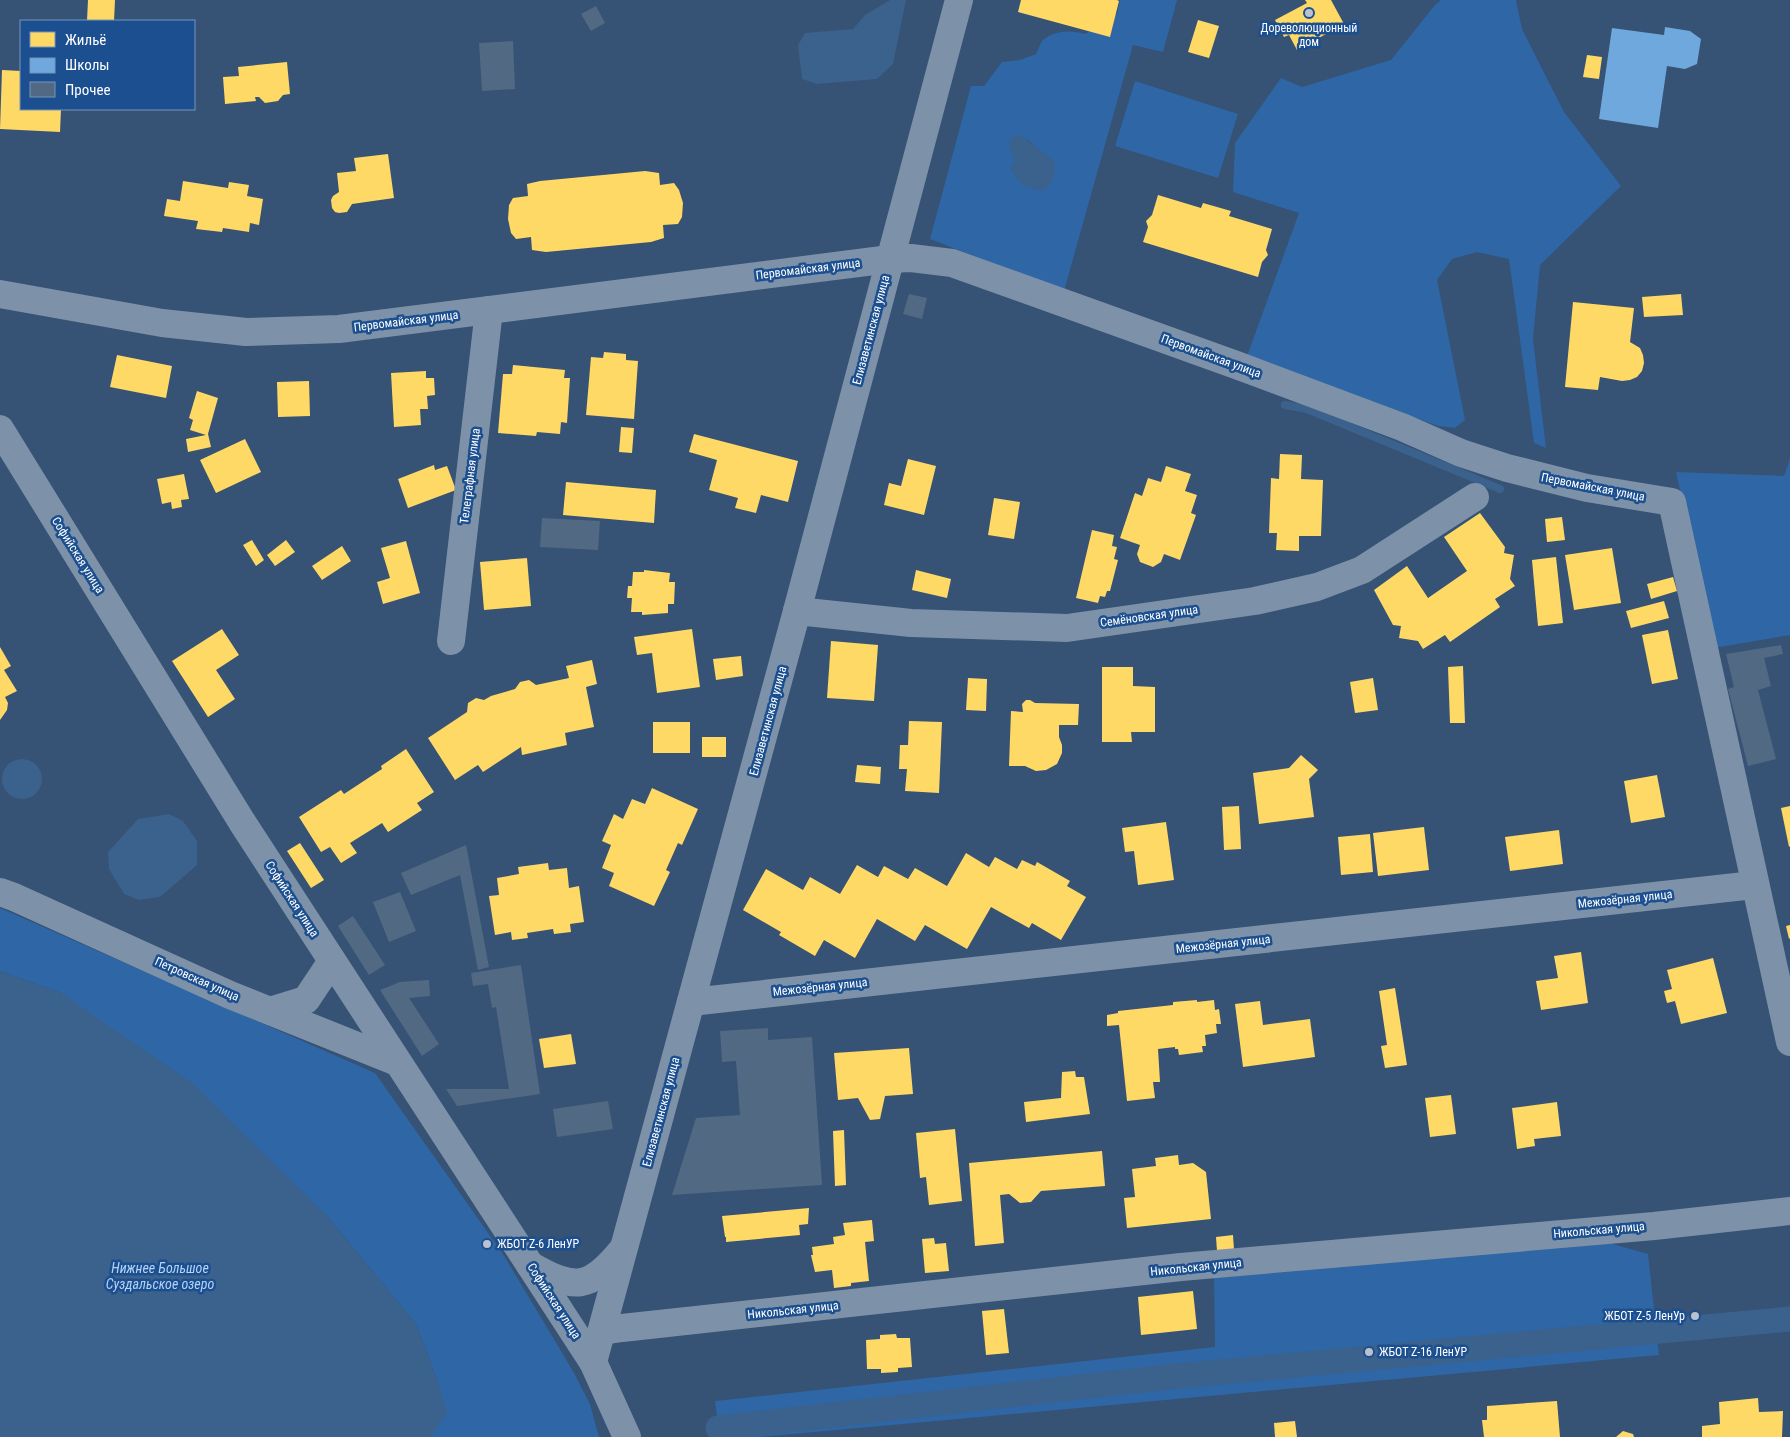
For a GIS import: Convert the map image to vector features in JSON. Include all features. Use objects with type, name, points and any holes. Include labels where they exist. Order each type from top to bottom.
[{"type":"street","name":"Елизаветинская улица","points":[[594,1362],[797,611],[959,0]]},
{"type":"street","name":"Первомайская улица","points":[[0,294],[162,323],[246,332],[339,329],[890,259],[912,258],[952,263],[1239,366],[1402,427],[1462,453],[1507,468],[1587,488],[1672,502],[1754,885]]},
{"type":"street","name":"Телеграфная улица","points":[[451,641],[489,310]]},
{"type":"street","name":"Софийская улица","points":[[0,429],[237,814],[594,1362]]},
{"type":"street","name":"Семёновская улица","points":[[797,611],[911,623],[1067,628],[1255,601],[1317,587],[1362,570],[1475,497]]},
{"type":"street","points":[[1754,885],[1790,1042]]},
{"type":"street","name":"Межозёрная улица","points":[[691,1002],[1754,885]]},
{"type":"street","name":"Петровская улица","points":[[0,892],[14,896],[230,995],[397,1062]]},
{"type":"street","points":[[270,1011],[306,1000],[332,961]]},
{"type":"street","name":"Никольская улица","points":[[602,1331],[632,1326],[1181,1268],[1654,1226],[1790,1211]]},
{"type":"street","points":[[530,1265],[552,1277],[571,1283],[592,1280],[607,1269],[625,1246]]},
{"type":"street","points":[[594,1362],[627,1437]]},
{"type":"shaded area","points":[[1120,0],[1177,0],[1163,52],[1133,45],[1064,291],[930,239],[971,86],[984,86],[1002,62],[1020,60],[1036,54],[1042,41],[1053,34],[1074,32],[1085,34],[1117,14]],"holes":[[[1028,140],[1054,161],[1011,169]]]},
{"type":"shaded area","points":[[1441,0],[1516,0],[1522,29],[1564,112],[1621,186],[1540,265],[1533,339],[1546,448],[1534,443],[1509,259],[1477,252],[1452,259],[1437,280],[1465,420],[1455,428],[1438,426],[1247,356],[1299,213],[1233,192],[1235,143],[1281,78],[1302,87],[1391,60]]},
{"type":"shaded area","points":[[1135,81],[1238,114],[1218,178],[1115,146]]},
{"type":"shaded area","points":[[1790,459],[1790,635],[1714,648],[1676,472],[1784,476]]},
{"type":"shaded area","points":[[0,908],[375,1073],[503,1254],[573,1371],[590,1404],[599,1437],[430,1437],[437,1380],[416,1324],[325,1214],[61,993],[0,971]]},
{"type":"shaded area","points":[[1602,1241],[1648,1254],[1659,1355],[760,1437],[720,1437],[715,1401],[1215,1347],[1214,1278]]},
{"type":"water","points":[[890,0],[906,0],[893,64],[877,79],[817,84],[802,79],[798,45],[805,33],[853,29],[865,15]]},
{"type":"water","points":[[1020,135],[1054,161],[1055,170],[1053,178],[1042,191],[1023,184],[1011,169],[1015,161],[1009,142],[1014,136]]},
{"type":"water","points":[[26,759],[33,762],[39,768],[42,779],[41,787],[33,796],[26,799],[18,799],[11,796],[3,787],[2,775],[5,768],[14,760]]},
{"type":"water","points":[[169,814],[183,821],[197,841],[197,865],[160,897],[139,900],[124,894],[109,869],[108,852],[138,819]]},
{"type":"water","name":"Нижнее Большое Суздальское озеро","points":[[0,971],[61,993],[192,1083],[325,1214],[416,1324],[447,1413],[430,1437],[0,1437]]},
{"type":"building: Жильё","points":[[88,0],[115,0],[114,20],[87,20]]},
{"type":"building: Жильё","points":[[1021,0],[1119,1],[1110,37],[1018,12]]},
{"type":"building: Жильё","points":[[1305,0],[1331,0],[1344,24],[1297,50],[1289,35],[1284,37],[1275,20],[1307,3]]},
{"type":"building: Жильё","points":[[1198,20],[1219,26],[1209,58],[1188,52]]},
{"type":"building: Жильё","points":[[1587,55],[1602,57],[1599,79],[1583,77]]},
{"type":"building: Жильё","points":[[287,62],[290,94],[283,95],[278,101],[265,103],[259,97],[255,97],[256,101],[225,104],[223,77],[239,76],[238,67]]},
{"type":"building: Жильё","points":[[2,70],[20,71],[20,110],[61,110],[60,132],[0,129]]},
{"type":"building: Жильё","points":[[388,154],[394,198],[352,204],[347,212],[335,212],[332,208],[331,200],[339,192],[337,173],[356,171],[354,158]]},
{"type":"building: Жильё","points":[[645,171],[659,173],[660,185],[674,183],[679,190],[683,203],[682,217],[678,224],[663,225],[664,238],[651,242],[546,252],[532,250],[531,237],[516,239],[511,233],[508,219],[509,205],[513,198],[528,196],[527,184],[540,181]]},
{"type":"building: Жильё","points":[[183,181],[228,188],[229,182],[249,185],[247,196],[263,199],[259,225],[250,223],[249,232],[223,228],[222,232],[196,229],[198,221],[164,216],[167,199],[180,201]]},
{"type":"building: Жильё","points":[[1158,195],[1201,208],[1203,203],[1231,211],[1229,216],[1272,229],[1266,250],[1268,255],[1262,262],[1258,277],[1143,242],[1148,227],[1146,221],[1152,215]]},
{"type":"building: Жильё","points":[[1681,294],[1683,315],[1644,317],[1642,297]]},
{"type":"building: Жильё","points":[[1573,302],[1634,308],[1630,342],[1640,348],[1644,363],[1642,371],[1637,377],[1622,381],[1600,377],[1598,390],[1565,387]]},
{"type":"building: Жильё","points":[[604,352],[626,354],[626,360],[638,361],[634,419],[586,415],[591,357],[603,358]]},
{"type":"building: Жильё","points":[[117,355],[172,366],[166,398],[110,387]]},
{"type":"building: Жильё","points":[[513,365],[565,370],[564,378],[570,378],[567,423],[561,422],[560,434],[537,432],[536,436],[498,433],[503,374],[512,374]]},
{"type":"building: Жильё","points":[[426,371],[426,378],[434,378],[435,395],[427,396],[428,409],[420,409],[421,425],[394,427],[391,373]]},
{"type":"building: Жильё","points":[[309,381],[310,416],[278,417],[277,382]]},
{"type":"building: Жильё","points":[[197,391],[218,398],[208,434],[211,447],[188,452],[186,439],[206,435],[190,430],[193,420],[189,418]]},
{"type":"building: Жильё","points":[[621,427],[634,428],[632,453],[619,452]]},
{"type":"building: Жильё","points":[[694,434],[798,461],[788,502],[761,495],[756,513],[735,508],[738,498],[709,490],[717,460],[689,452]]},
{"type":"building: Жильё","points":[[245,439],[261,472],[216,493],[200,460]]},
{"type":"building: Жильё","points":[[1280,454],[1302,455],[1301,479],[1323,480],[1321,536],[1299,536],[1299,551],[1276,550],[1277,533],[1269,533],[1271,478],[1279,479]]},
{"type":"building: Жильё","points":[[908,459],[936,466],[924,515],[884,505],[889,483],[901,486]]},
{"type":"building: Жильё","points":[[434,465],[435,470],[447,466],[456,490],[408,508],[398,479]]},
{"type":"building: Жильё","points":[[1166,466],[1191,474],[1185,491],[1197,495],[1191,513],[1196,515],[1180,560],[1164,554],[1161,562],[1153,567],[1140,562],[1137,554],[1140,545],[1120,538],[1135,493],[1142,496],[1148,478],[1161,482]]},
{"type":"building: Жильё","points":[[184,474],[189,499],[181,500],[182,507],[172,509],[171,502],[162,504],[157,479]]},
{"type":"building: Жильё","points":[[566,482],[656,490],[654,523],[563,515]]},
{"type":"building: Жильё","points":[[994,498],[1020,502],[1014,539],[988,535]]},
{"type":"building: Жильё","points":[[1480,513],[1505,547],[1504,553],[1514,555],[1510,579],[1515,586],[1495,599],[1500,607],[1450,642],[1445,635],[1423,649],[1418,641],[1399,638],[1401,626],[1393,625],[1374,590],[1407,566],[1428,598],[1467,571],[1444,537]]},
{"type":"building: Жильё","points":[[1562,517],[1565,540],[1547,542],[1545,519]]},
{"type":"building: Жильё","points":[[1092,530],[1114,535],[1112,546],[1117,547],[1114,559],[1118,560],[1110,591],[1107,591],[1105,597],[1100,596],[1098,603],[1076,598]]},
{"type":"building: Жильё","points":[[252,540],[264,560],[256,566],[243,545]]},
{"type":"building: Жильё","points":[[286,540],[295,552],[275,566],[267,555]]},
{"type":"building: Жильё","points":[[406,541],[420,593],[383,604],[377,582],[390,578],[381,548]]},
{"type":"building: Жильё","points":[[342,546],[351,561],[322,580],[312,566]]},
{"type":"building: Жильё","points":[[1612,548],[1621,603],[1574,610],[1565,555]]},
{"type":"building: Жильё","points":[[1556,557],[1563,623],[1538,626],[1532,560]]},
{"type":"building: Жильё","points":[[527,558],[531,606],[484,610],[480,562]]},
{"type":"building: Жильё","points":[[644,570],[670,573],[669,582],[675,582],[674,604],[668,604],[668,613],[642,615],[642,612],[631,612],[632,598],[627,598],[628,586],[632,586],[633,572],[644,572]]},
{"type":"building: Жильё","points":[[916,570],[951,579],[947,598],[912,590]]},
{"type":"building: Жильё","points":[[1673,577],[1677,591],[1651,599],[1647,584]]},
{"type":"building: Жильё","points":[[1664,601],[1669,618],[1631,628],[1626,611]]},
{"type":"building: Жильё","points":[[222,629],[239,655],[216,670],[235,699],[208,717],[172,661]]},
{"type":"building: Жильё","points":[[692,629],[700,687],[657,693],[652,653],[637,655],[634,637]]},
{"type":"building: Жильё","points":[[1668,630],[1678,679],[1652,684],[1642,635]]},
{"type":"building: Жильё","points":[[831,641],[878,645],[874,701],[827,698]]},
{"type":"building: Жильё","points":[[0,647],[11,666],[4,670],[17,691],[5,697],[8,703],[7,710],[0,720]]},
{"type":"building: Жильё","points":[[741,656],[743,676],[716,680],[713,659]]},
{"type":"building: Жильё","points":[[592,660],[597,684],[586,687],[594,727],[565,733],[567,745],[522,755],[521,747],[483,772],[478,765],[455,780],[428,738],[467,712],[468,703],[476,698],[484,700],[515,689],[520,682],[529,680],[536,685],[569,678],[566,666]]},
{"type":"building: Жильё","points":[[1463,666],[1465,723],[1450,723],[1448,667]]},
{"type":"building: Жильё","points":[[1102,667],[1133,667],[1133,686],[1155,687],[1155,732],[1131,732],[1132,742],[1102,742]]},
{"type":"building: Жильё","points":[[968,678],[987,679],[986,711],[966,710]]},
{"type":"building: Жильё","points":[[1373,678],[1378,710],[1355,713],[1350,682]]},
{"type":"building: Жильё","points":[[1026,700],[1035,703],[1079,704],[1078,725],[1059,725],[1062,753],[1057,764],[1046,770],[1036,771],[1025,766],[1009,766],[1011,711],[1023,712],[1022,704]]},
{"type":"building: Жильё","points":[[909,721],[942,722],[939,793],[905,791],[907,769],[899,769],[900,745],[908,745]]},
{"type":"building: Жильё","points":[[653,722],[690,722],[690,753],[653,753]]},
{"type":"building: Жильё","points":[[702,737],[726,737],[726,757],[702,757]]},
{"type":"building: Жильё","points":[[406,749],[434,792],[417,803],[422,810],[388,832],[382,823],[350,843],[357,853],[341,863],[330,847],[321,852],[299,817],[341,790],[344,794],[382,769],[381,766]]},
{"type":"building: Жильё","points":[[1301,755],[1318,770],[1309,779],[1314,817],[1259,824],[1253,773],[1289,768]]},
{"type":"building: Жильё","points":[[857,765],[881,767],[880,784],[855,782]]},
{"type":"building: Жильё","points":[[1657,775],[1665,817],[1631,823],[1624,781]]},
{"type":"building: Жильё","points":[[652,788],[698,809],[682,845],[678,843],[666,870],[670,872],[654,906],[609,886],[614,873],[602,868],[611,845],[602,841],[614,814],[623,819],[632,799],[645,804]]},
{"type":"building: Жильё","points":[[1239,806],[1241,849],[1224,850],[1222,807]]},
{"type":"building: Жильё","points":[[1790,806],[1790,846],[1789,847],[1781,808]]},
{"type":"building: Жильё","points":[[1166,822],[1174,880],[1138,885],[1134,851],[1125,852],[1122,828]]},
{"type":"building: Жильё","points":[[1424,827],[1429,870],[1378,876],[1373,833]]},
{"type":"building: Жильё","points":[[1559,830],[1563,864],[1510,871],[1505,837]]},
{"type":"building: Жильё","points":[[1370,834],[1373,872],[1341,875],[1338,837]]},
{"type":"building: Жильё","points":[[300,843],[324,880],[311,888],[287,851]]},
{"type":"building: Жильё","points":[[966,853],[989,867],[995,857],[1017,869],[1022,860],[1035,866],[1037,862],[1070,881],[1067,886],[1086,897],[1061,940],[1032,923],[1029,928],[991,907],[967,949],[925,925],[915,941],[877,919],[855,958],[824,940],[815,956],[779,935],[781,932],[743,910],[766,869],[803,890],[810,877],[840,894],[857,865],[878,877],[884,866],[908,879],[915,868],[947,886]]},
{"type":"building: Жильё","points":[[548,863],[549,870],[567,868],[569,888],[579,886],[584,922],[570,924],[571,932],[554,934],[553,929],[527,933],[528,938],[512,940],[511,932],[495,935],[489,896],[499,895],[497,878],[519,874],[518,867]]},
{"type":"building: Жильё","points":[[1790,925],[1790,938],[1789,939],[1786,926]]},
{"type":"building: Жильё","points":[[1581,952],[1588,1003],[1541,1010],[1536,981],[1558,978],[1554,956]]},
{"type":"building: Жильё","points":[[1713,958],[1727,1013],[1681,1024],[1675,1001],[1667,1003],[1664,991],[1672,989],[1667,970]]},
{"type":"building: Жильё","points":[[1395,988],[1407,1065],[1385,1068],[1381,1046],[1387,1045],[1379,991]]},
{"type":"building: Жильё","points":[[1197,1000],[1197,1002],[1214,1000],[1215,1010],[1219,1009],[1221,1024],[1216,1024],[1217,1033],[1205,1035],[1206,1046],[1202,1046],[1203,1052],[1179,1055],[1178,1049],[1175,1049],[1175,1047],[1158,1049],[1160,1082],[1153,1082],[1155,1098],[1127,1101],[1119,1025],[1107,1026],[1107,1015],[1118,1013],[1118,1011],[1173,1005],[1173,1002]]},
{"type":"building: Жильё","points":[[1260,1001],[1263,1025],[1310,1019],[1315,1057],[1243,1067],[1235,1004]]},
{"type":"building: Жильё","points":[[571,1034],[576,1064],[544,1068],[539,1039]]},
{"type":"building: Жильё","points":[[909,1048],[913,1094],[885,1096],[880,1119],[870,1120],[858,1098],[838,1100],[834,1053]]},
{"type":"building: Жильё","points":[[1075,1071],[1076,1077],[1084,1077],[1090,1114],[1026,1122],[1024,1102],[1061,1098],[1062,1072]]},
{"type":"building: Жильё","points":[[1451,1095],[1456,1134],[1430,1137],[1425,1098]]},
{"type":"building: Жильё","points":[[1557,1102],[1561,1136],[1534,1139],[1535,1146],[1517,1149],[1512,1108]]},
{"type":"building: Жильё","points":[[955,1129],[962,1201],[929,1205],[926,1177],[920,1178],[916,1133]]},
{"type":"building: Жильё","points":[[844,1130],[846,1185],[835,1186],[833,1131]]},
{"type":"building: Жильё","points":[[1102,1151],[1105,1186],[1041,1191],[1031,1202],[1020,1203],[1009,1194],[1000,1195],[1004,1243],[975,1246],[969,1163]]},
{"type":"building: Жильё","points":[[1178,1155],[1179,1165],[1193,1163],[1206,1172],[1211,1219],[1127,1228],[1124,1198],[1135,1197],[1132,1169],[1156,1166],[1155,1158]]},
{"type":"building: Жильё","points":[[809,1208],[808,1224],[799,1225],[800,1235],[726,1242],[722,1216]]},
{"type":"building: Жильё","points":[[872,1220],[874,1241],[865,1242],[869,1281],[851,1283],[851,1286],[834,1288],[832,1270],[815,1272],[811,1255],[813,1255],[812,1247],[834,1244],[833,1237],[845,1235],[843,1223]]},
{"type":"building: Жильё","points":[[1233,1235],[1234,1250],[1217,1251],[1216,1237]]},
{"type":"building: Жильё","points":[[934,1238],[935,1244],[946,1243],[949,1271],[925,1273],[922,1239]]},
{"type":"building: Жильё","points":[[1193,1291],[1197,1329],[1141,1335],[1138,1297]]},
{"type":"building: Жильё","points":[[1004,1309],[1009,1353],[986,1355],[982,1311]]},
{"type":"building: Жильё","points":[[896,1334],[897,1338],[910,1338],[912,1367],[898,1368],[898,1372],[881,1373],[881,1369],[867,1369],[866,1340],[880,1339],[880,1335]]},
{"type":"building: Жильё","points":[[1758,1398],[1759,1412],[1783,1411],[1782,1437],[1702,1437],[1702,1426],[1720,1424],[1719,1402]]},
{"type":"building: Жильё","points":[[1557,1401],[1560,1437],[1484,1437],[1482,1420],[1487,1420],[1487,1406]]},
{"type":"building: Жильё","points":[[1295,1421],[1297,1437],[1275,1437],[1274,1423]]},
{"type":"building: Жильё","points":[[1623,1431],[1633,1434],[1634,1437],[1616,1437]]},
{"type":"building: Школы","points":[[1665,27],[1690,31],[1701,39],[1697,64],[1685,69],[1667,66],[1658,128],[1599,119],[1612,28],[1664,35]]},
{"type":"building: Прочее","points":[[596,6],[605,23],[591,31],[581,14]]},
{"type":"building: Прочее","points":[[513,41],[515,89],[482,91],[479,43]]},
{"type":"building: Прочее","points":[[909,294],[927,298],[922,319],[903,314]]},
{"type":"building: Прочее","points":[[542,518],[600,521],[598,550],[540,547]]},
{"type":"building: Прочее","points":[[1781,645],[1783,654],[1764,658],[1771,686],[1758,690],[1776,759],[1748,766],[1728,689],[1734,687],[1726,654]]},
{"type":"building: Прочее","points":[[466,845],[489,967],[478,970],[460,875],[411,895],[401,873]]},
{"type":"building: Прочее","points":[[400,892],[416,931],[389,942],[373,902]]},
{"type":"building: Прочее","points":[[353,916],[385,965],[369,975],[338,926]]},
{"type":"building: Прочее","points":[[521,965],[540,1094],[457,1106],[446,1089],[509,1089],[496,1007],[492,1008],[488,984],[473,986],[471,973]]},
{"type":"building: Прочее","points":[[429,980],[430,996],[409,998],[439,1044],[422,1056],[380,990],[400,982]]},
{"type":"building: Прочее","points":[[768,1028],[768,1040],[812,1037],[822,1185],[672,1195],[696,1118],[740,1115],[736,1061],[722,1062],[720,1031]]},
{"type":"building: Прочее","points":[[608,1101],[613,1129],[557,1137],[553,1109]]},
{"type":"waterway","points":[[1285,405],[1307,409],[1500,489]]},
{"type":"waterway","points":[[718,1428],[1177,1376],[1790,1319]]},
{"type":"place","name":"Дореволюционный дом","points":[[1309,13]]},
{"type":"place","name":"ЖБОТ Z-6 ЛенУР","points":[[487,1244]]},
{"type":"place","name":"ЖБОТ Z-5 ЛенУр","points":[[1695,1316]]},
{"type":"place","name":"ЖБОТ Z-16 ЛенУР","points":[[1369,1352]]}]
